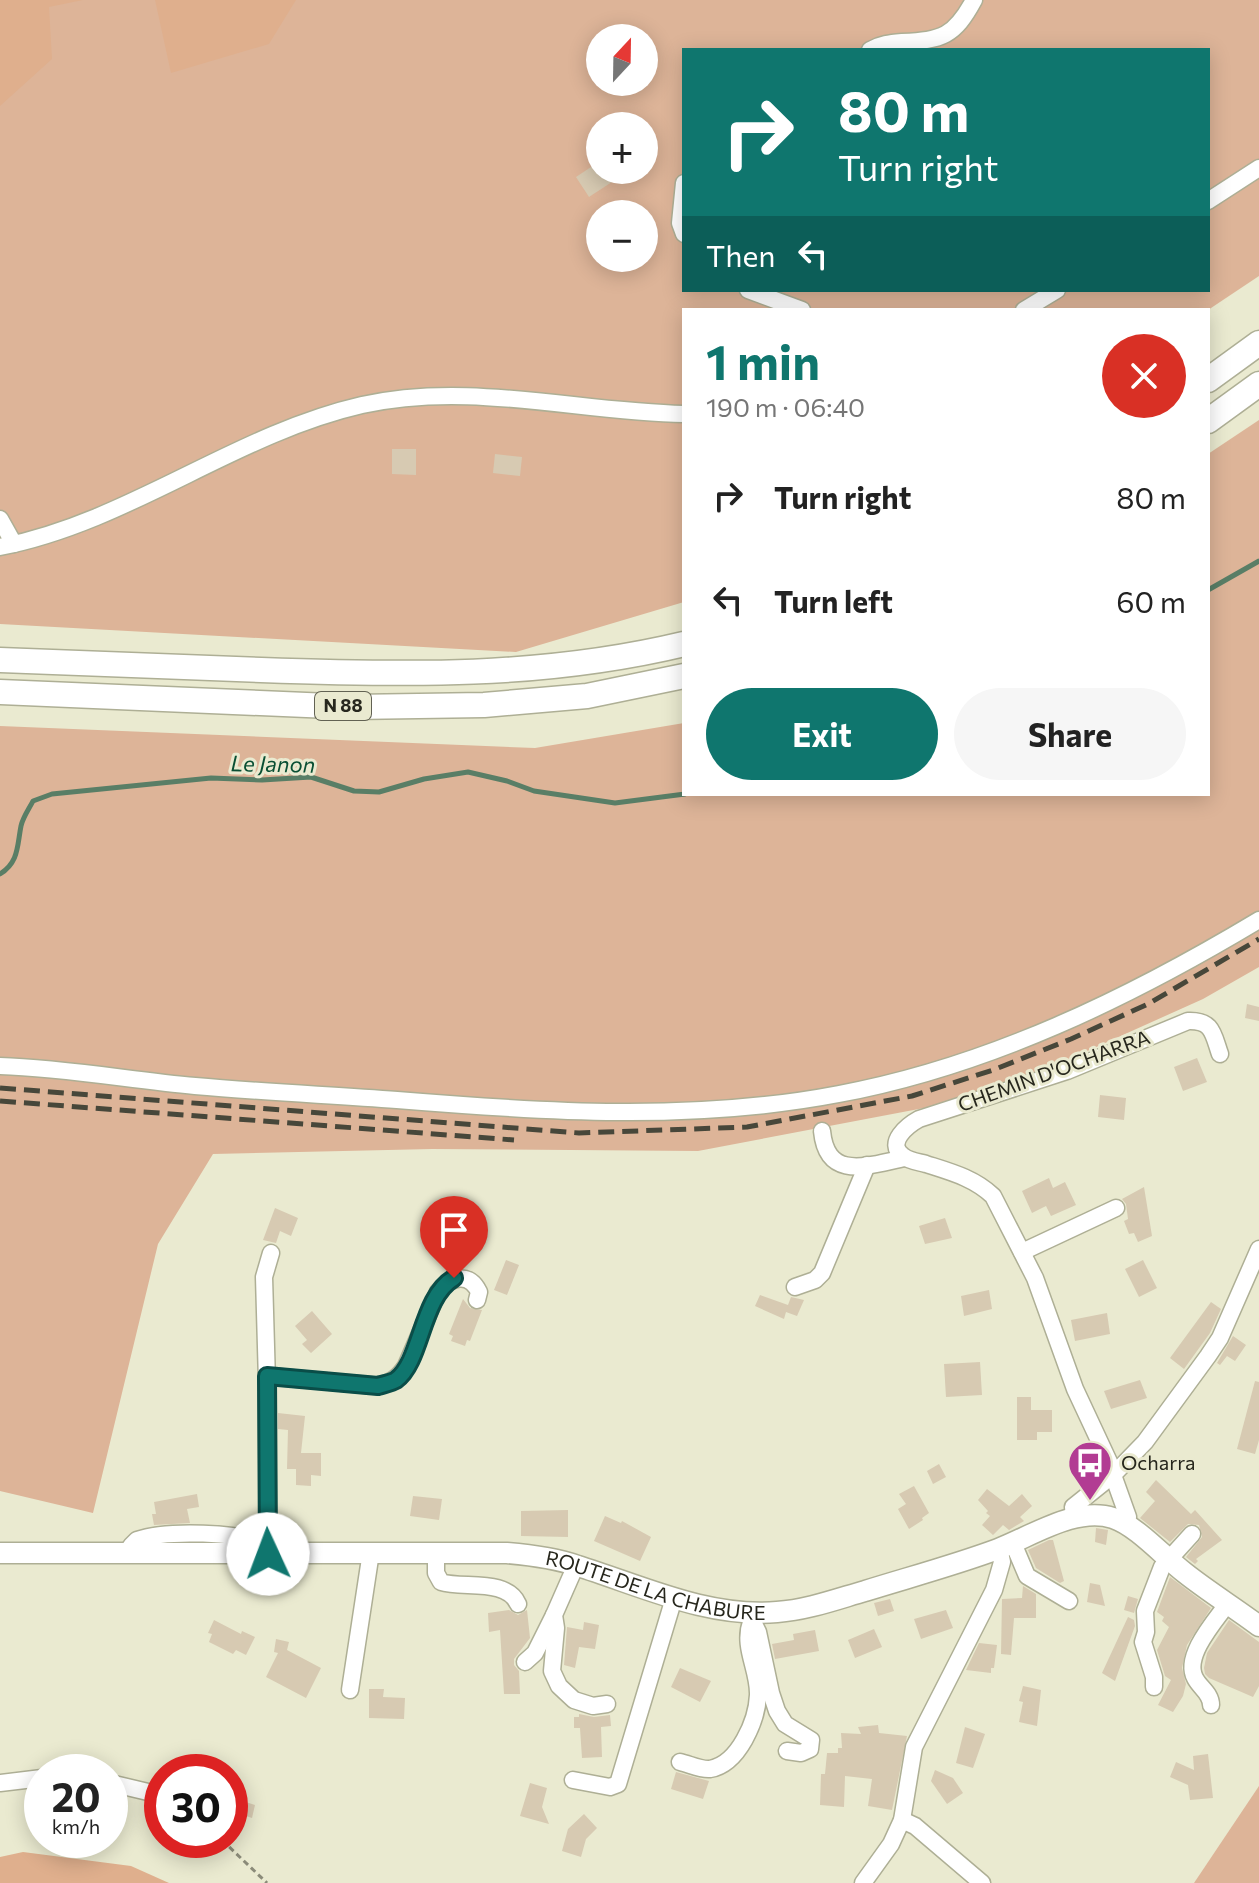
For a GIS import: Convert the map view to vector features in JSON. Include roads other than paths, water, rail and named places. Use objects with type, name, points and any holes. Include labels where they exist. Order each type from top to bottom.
[{"type":"highway","points":[[1210,379],[1259,343]]},
{"type":"highway","points":[[1210,420],[1259,384]]},
{"type":"highway","name":"N 88","points":[[0,660],[380,675],[478,673],[591,662],[682,644]]},
{"type":"highway","name":"N 88","points":[[0,692],[353,707],[484,705],[587,696],[682,676]]},
{"type":"main road","name":"ROUTE DE LA CHABURE","points":[[0,1553],[132,1554],[268,1550],[529,1555],[576,1565],[674,1598],[751,1617],[824,1603],[1006,1546],[1074,1518],[1099,1516],[1126,1524],[1259,1626]]},
{"type":"street","points":[[873,48],[880,44],[938,40],[954,30],[974,0]]},
{"type":"street","points":[[1210,200],[1259,168]]},
{"type":"street","points":[[682,203],[682,228]]},
{"type":"street","points":[[753,292],[797,308]]},
{"type":"street","points":[[1027,308],[1054,292]]},
{"type":"street","points":[[0,519],[7,545],[91,518],[238,449],[305,422],[363,405],[416,397],[477,395],[682,414]]},
{"type":"street","points":[[1210,427],[1259,397]]},
{"type":"street","points":[[0,1066],[38,1067],[195,1086],[511,1110],[686,1111],[770,1105],[841,1094],[885,1083],[963,1061],[1036,1034],[1096,1009],[1259,920]]},
{"type":"street","name":"CHEMIN D'OCHARRA","points":[[905,1158],[898,1152],[897,1143],[907,1125],[919,1119],[1067,1071],[1188,1021],[1201,1020],[1208,1024],[1220,1054]]},
{"type":"street","points":[[822,1131],[824,1148],[838,1164],[852,1167],[905,1158],[961,1175],[993,1196],[1043,1298],[1075,1389],[1110,1464],[1128,1517],[1126,1524]]},
{"type":"street","points":[[795,1287],[815,1280],[822,1273],[867,1165]]},
{"type":"street","points":[[1022,1252],[1116,1208]]},
{"type":"street","points":[[1074,1518],[1073,1507],[1113,1475],[1145,1442],[1208,1356],[1220,1338],[1259,1249]]},
{"type":"street","points":[[268,1550],[264,1277],[271,1253]]},
{"type":"street","points":[[267,1376],[378,1386],[389,1383],[406,1366],[438,1292],[445,1283],[454,1278],[473,1281],[479,1292],[477,1300]]},
{"type":"street","points":[[1154,1687],[1143,1642],[1146,1632],[1144,1617],[1162,1567],[1192,1534]]},
{"type":"street","points":[[1006,1546],[1027,1576],[1069,1601]]},
{"type":"street","points":[[863,1883],[891,1844],[902,1820],[914,1747],[994,1590],[1006,1546]]},
{"type":"street","points":[[350,1690],[371,1552]]},
{"type":"street","points":[[436,1553],[436,1573],[441,1582],[504,1589],[515,1596],[518,1604]]},
{"type":"street","points":[[525,1662],[535,1653],[576,1565]]},
{"type":"street","points":[[573,1780],[610,1787],[618,1784],[674,1598]]},
{"type":"street","points":[[1211,1705],[1211,1698],[1194,1676],[1192,1665],[1203,1638],[1228,1603]]},
{"type":"street","points":[[554,1615],[556,1628],[551,1665],[559,1686],[583,1704],[607,1704]]},
{"type":"street","points":[[751,1617],[757,1628],[777,1711],[785,1724],[811,1740],[810,1749],[806,1752],[787,1751]]},
{"type":"street","points":[[680,1762],[707,1769],[720,1765],[736,1751],[751,1727],[758,1696],[747,1636],[751,1617]]},
{"type":"street","points":[[0,1783],[24,1780]]},
{"type":"street","points":[[902,1820],[915,1826],[982,1883]]},
{"type":"waterway","name":"Le Janon","points":[[1210,589],[1259,561]]},
{"type":"waterway","name":"Le Janon","points":[[0,874],[14,859],[22,823],[33,801],[52,794],[211,778],[262,780],[311,777],[354,791],[379,792],[424,779],[468,772],[534,791],[615,803],[682,794]]},
{"type":"railway","points":[[0,1088],[579,1133],[747,1127],[912,1096],[993,1070],[1148,1004],[1259,939]]},
{"type":"railway","points":[[0,1101],[514,1140]]},
{"type":"place","name":"Ocharra","points":[[1090,1502]]}]
